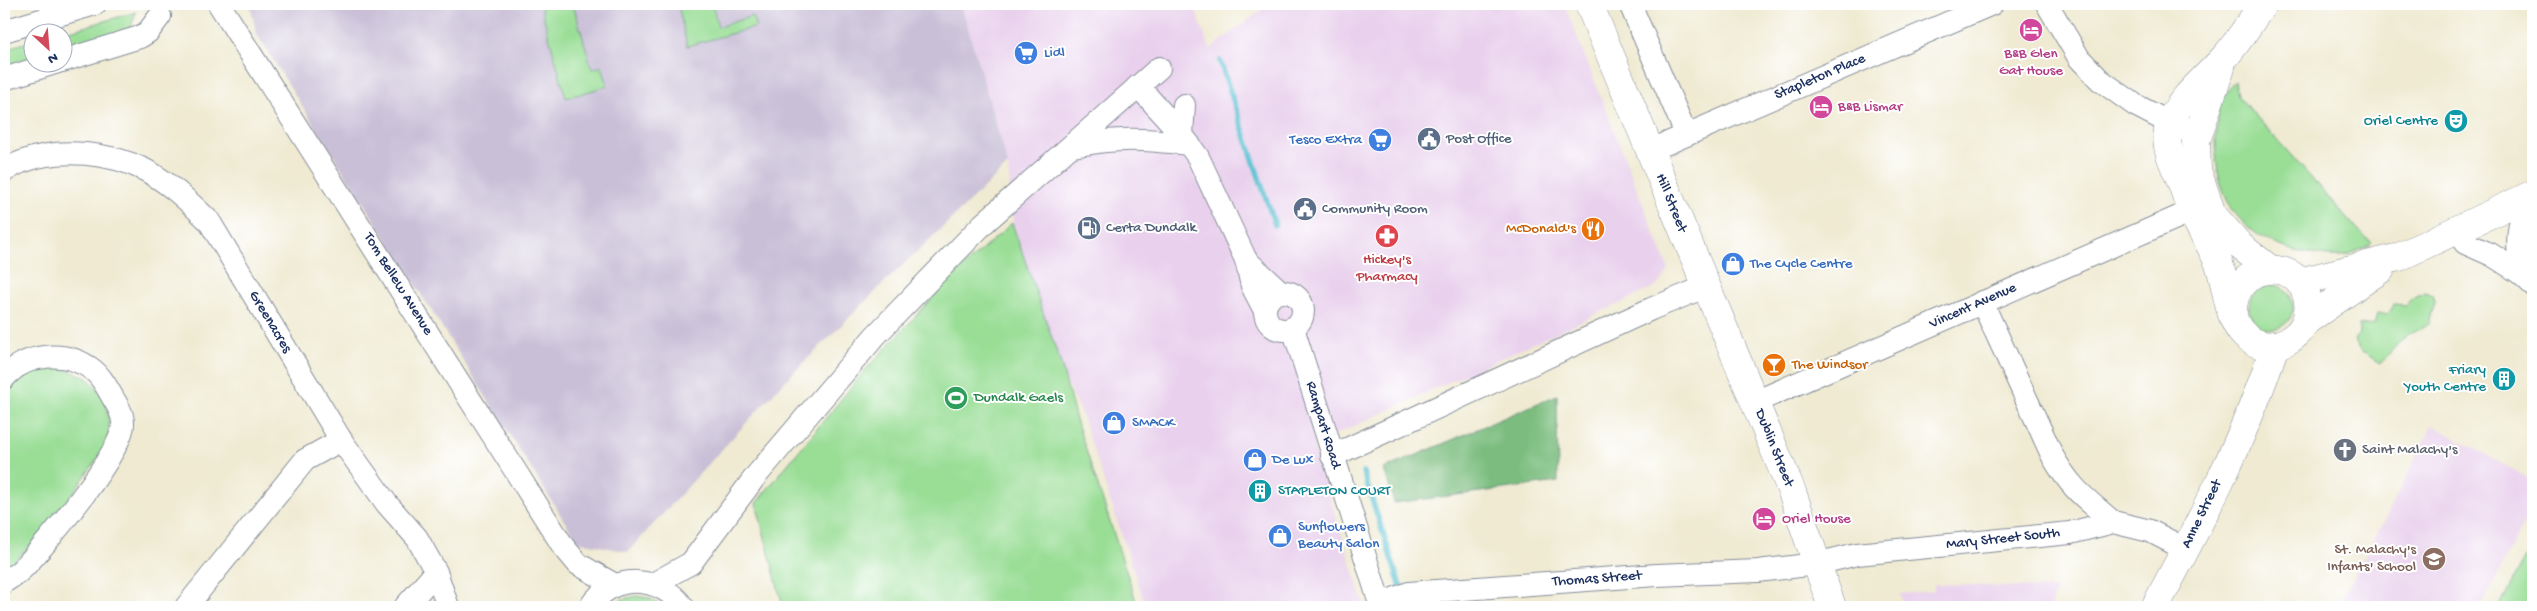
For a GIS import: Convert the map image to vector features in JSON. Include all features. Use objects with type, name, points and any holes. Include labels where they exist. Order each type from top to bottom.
[{"type":"main road","name":"Hill Street","points":[[1589,4],[1705,287],[1755,402]]},
{"type":"main road","points":[[2263,4],[2224,59],[2196,85],[2170,122],[2167,139],[2171,162],[2181,179],[2192,211],[2218,263],[2237,326],[2248,338],[2264,345],[2276,345],[2294,338],[2306,321],[2399,257],[2531,195]]},
{"type":"main road","points":[[2224,59],[2196,141],[2197,170],[2212,214],[2240,246],[2270,269],[2291,275],[2299,282],[2308,301],[2306,321]]},
{"type":"main road","points":[[2299,282],[2399,257]]},
{"type":"main road","points":[[2233,315],[2233,304],[2241,283],[2254,273],[2270,269]]},
{"type":"main road","name":"Anne Street","points":[[2155,607],[2247,420],[2276,345]]},
{"type":"main road","name":"Dublin Street","points":[[1755,402],[1792,492],[1832,607]]},
{"type":"street","points":[[4,31],[95,4]]},
{"type":"street","name":"Tom Bellew Avenue","points":[[219,4],[558,537],[578,564],[615,586]]},
{"type":"street","points":[[1630,4],[1686,134]]},
{"type":"street","name":"Stapleton Place","points":[[1649,151],[1992,4]]},
{"type":"street","points":[[2048,4],[2080,58],[2100,80],[2135,105],[2186,128],[2196,141]]},
{"type":"street","points":[[72,58],[140,37],[148,32],[160,16]]},
{"type":"street","points":[[653,584],[690,563],[755,477],[875,336],[983,224],[1159,68]]},
{"type":"street","points":[[4,79],[26,72]]},
{"type":"street","points":[[1138,86],[1185,140],[1207,173],[1246,260],[1252,286],[1265,311],[1268,322],[1282,330],[1294,328],[1302,319],[1303,307],[1297,297],[1281,292],[1246,260]]},
{"type":"street","points":[[1184,105],[1185,140]]},
{"type":"street","points":[[1072,146],[1110,139],[1185,140]]},
{"type":"street","name":"Greenacres","points":[[4,171],[25,160],[52,154],[80,155],[114,160],[145,170],[179,193],[209,221],[341,440],[387,504],[417,538],[436,572],[448,607]]},
{"type":"street","points":[[2526,279],[2516,234],[2522,213],[2531,195]]},
{"type":"street","name":"Vincent Avenue","points":[[1755,402],[2192,211]]},
{"type":"street","points":[[2458,230],[2465,243],[2492,255],[2526,279]]},
{"type":"street","points":[[1332,456],[1651,309],[1705,287]]},
{"type":"street","points":[[1265,311],[1267,302],[1273,295],[1281,292]]},
{"type":"street","points":[[1982,302],[2049,448],[2066,480],[2083,498],[2114,522]]},
{"type":"street","name":"Rampart Road","points":[[1294,328],[1332,456],[1391,600]]},
{"type":"street","points":[[4,378],[28,359],[49,356],[80,363],[93,370],[103,381],[121,412],[124,424],[120,440],[78,504],[22,569],[4,582]]},
{"type":"street","points":[[186,607],[306,460],[341,440]]},
{"type":"street","name":"Mary Street South","points":[[1816,564],[1857,554],[2070,533],[2114,522],[2150,531],[2185,549]]},
{"type":"street","points":[[683,607],[690,563]]},
{"type":"street","name":"Tom Bellew Avenue","points":[[578,564],[586,607]]},
{"type":"street","name":"Thomas Street","points":[[1391,600],[1658,575],[1758,571],[1816,564]]},
{"type":"street","points":[[405,607],[436,572]]},
{"type":"street","points":[[590,607],[603,592],[615,586],[633,581],[653,584],[669,592],[683,607]]},
{"type":"shaded area","points":[[250,4],[961,4],[1008,165],[884,283],[781,385],[628,552],[577,541],[256,33]]},
{"type":"shaded area","points":[[961,4],[1193,4],[1210,49],[1270,4],[1564,4],[1669,270],[1657,286],[1313,445],[1365,607],[1146,607],[1082,416],[1055,356],[1013,222],[1008,165]]},
{"type":"shaded area","name":"St. Malachy's Infants' School","points":[[2432,425],[2533,481],[2533,505],[2481,607],[2337,607],[2389,511]]},
{"type":"shaded area","points":[[1934,584],[2057,589],[2051,607],[1903,607],[1900,594],[1934,591]]},
{"type":"green space","points":[[540,4],[573,4],[592,69],[602,66],[608,86],[566,98]]},
{"type":"green space","points":[[678,4],[712,4],[718,27],[752,16],[756,27],[687,46]]},
{"type":"green space","points":[[136,12],[128,36],[72,53],[72,30]]},
{"type":"green space","points":[[22,44],[22,66],[4,73],[4,49]]},
{"type":"green space","points":[[2235,81],[2238,96],[2364,237],[2373,242],[2370,245],[2341,256],[2324,256],[2296,251],[2277,245],[2261,236],[2247,226],[2235,213],[2220,183],[2217,165],[2216,127],[2221,103]]},
{"type":"green space","name":"Dundalk Gaels","points":[[1012,223],[1061,364],[1076,420],[1138,607],[783,607],[756,503],[861,375],[952,277]]},
{"type":"green space","points":[[2267,285],[2275,285],[2287,291],[2293,307],[2287,323],[2275,329],[2267,329],[2255,323],[2249,311],[2249,303],[2255,291]]},
{"type":"green space","points":[[2426,292],[2433,295],[2435,302],[2429,324],[2402,339],[2381,363],[2362,352],[2354,339],[2359,334],[2359,326],[2374,324],[2377,314],[2388,314],[2394,305],[2405,306],[2412,298]]},
{"type":"green space","points":[[47,367],[81,375],[97,388],[107,407],[108,439],[105,449],[58,513],[32,544],[4,568],[4,393],[24,377]]},
{"type":"green space","points":[[1557,395],[1558,482],[1394,503],[1384,469]]},
{"type":"green space","points":[[2533,544],[2533,607],[2499,607]]},
{"type":"green space","points":[[636,596],[649,598],[664,607],[610,607],[623,599]]},
{"type":"waterway","points":[[1220,61],[1275,225]]},
{"type":"waterway","points":[[1363,472],[1402,591]]},
{"type":"place","name":"B&B Glen Gat House","points":[[2031,30]]},
{"type":"place","name":"Lidl","points":[[1026,53]]},
{"type":"place","name":"B&B Lismar","points":[[1821,107]]},
{"type":"place","name":"Oriel Centre","points":[[2456,121]]},
{"type":"place","name":"Post Office","points":[[1429,139]]},
{"type":"place","name":"Tesco Extra","points":[[1380,140]]},
{"type":"place","name":"Community Room","points":[[1305,209]]},
{"type":"place","name":"Certa Dundalk","points":[[1089,228]]},
{"type":"place","name":"McDonald's","points":[[1593,229]]},
{"type":"place","name":"Hickey's Pharmacy","points":[[1387,236]]},
{"type":"place","name":"The Cycle Centre","points":[[1733,264]]},
{"type":"place","name":"The Windsor","points":[[1774,365]]},
{"type":"place","name":"Friary Youth Centre","points":[[2504,379]]},
{"type":"place","name":"Dundalk Gaels","points":[[956,398]]},
{"type":"place","name":"SMACK","points":[[1114,423]]},
{"type":"place","name":"Saint Malachy's","points":[[2345,450]]},
{"type":"place","name":"De Lux","points":[[1255,460]]},
{"type":"place","name":"STAPLETON COURT","points":[[1260,491]]},
{"type":"place","name":"Oriel House","points":[[1764,519]]},
{"type":"place","name":"Sunflowers Beauty Salon","points":[[1280,536]]},
{"type":"place","name":"St. Malachy's Infants' School","points":[[2434,559]]}]
